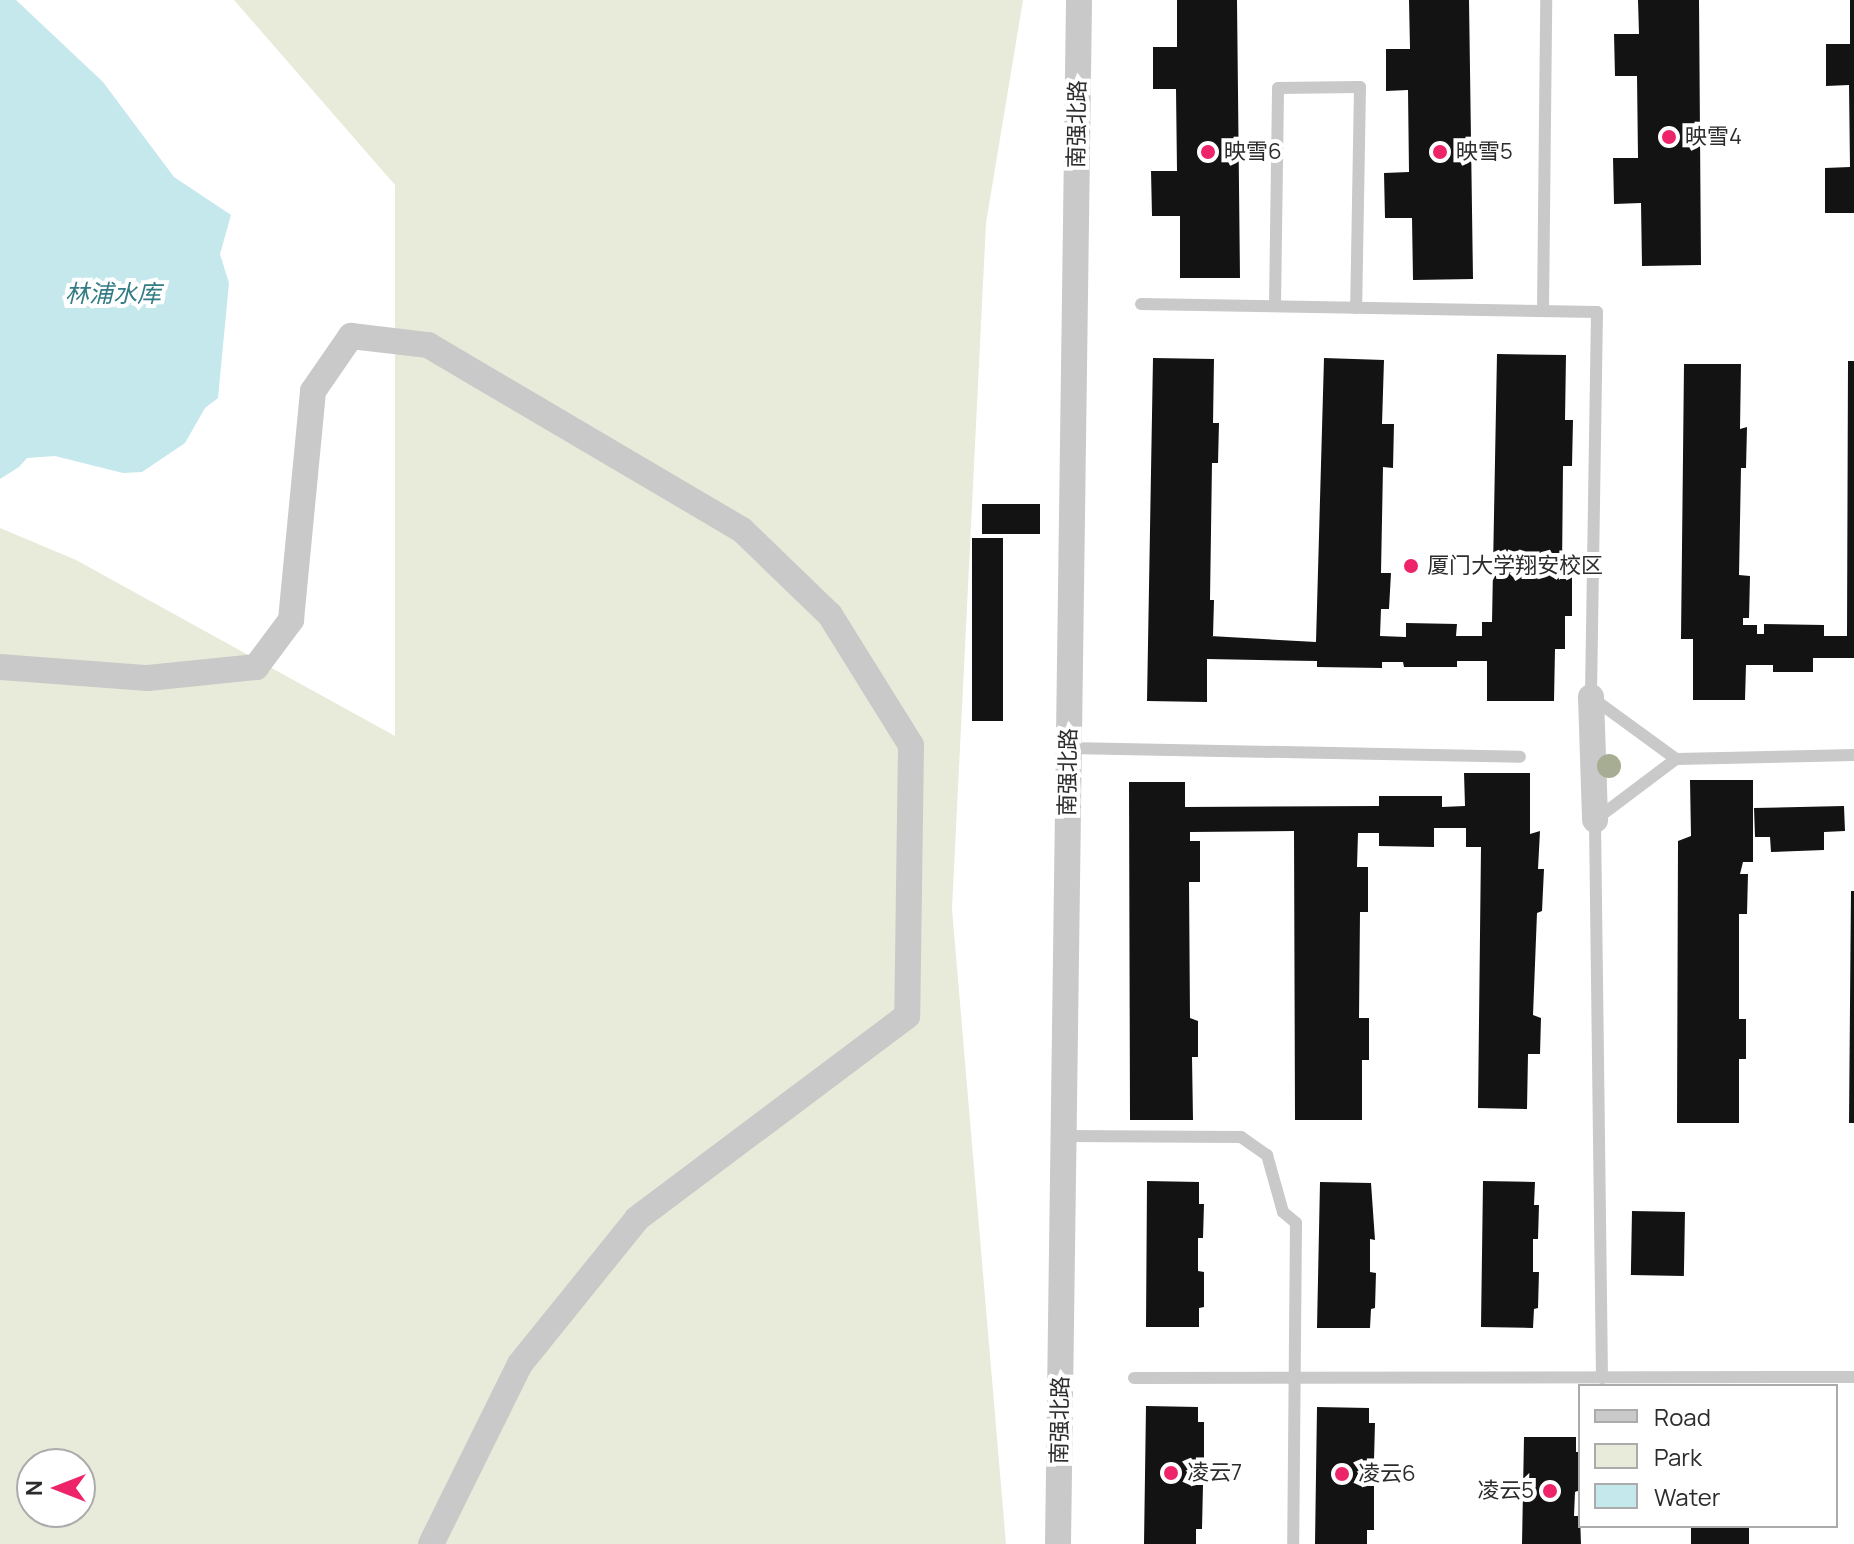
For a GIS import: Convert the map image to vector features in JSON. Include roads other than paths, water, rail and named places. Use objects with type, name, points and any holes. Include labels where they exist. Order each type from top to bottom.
[{"type":"street","name":"南强北路","points":[[1058,1544],[1079,0]]},
{"type":"street","points":[[0,667],[148,678],[256,667],[291,620],[313,391],[351,336],[428,345],[742,530],[830,615],[911,745],[907,1016],[637,1219],[520,1364],[431,1544]]},
{"type":"street","points":[[1591,697],[1595,820]]},
{"type":"lane","points":[[1543,311],[1546,0]]},
{"type":"lane","points":[[1275,306],[1278,88],[1360,87],[1356,308]]},
{"type":"lane","points":[[1141,304],[1597,312],[1591,697],[1676,759]]},
{"type":"lane","points":[[1069,748],[1520,757]]},
{"type":"lane","points":[[1602,1378],[1595,820],[1676,759],[1854,755]]},
{"type":"lane","points":[[1063,1136],[1241,1137],[1267,1155],[1283,1212],[1296,1223],[1293,1544]]},
{"type":"lane","points":[[1134,1378],[1854,1377]]},
{"type":"water","name":"林浦水库","points":[[0,0],[16,0],[103,82],[174,177],[231,215],[220,254],[229,283],[218,398],[205,408],[185,443],[142,472],[123,473],[55,456],[27,458],[0,479]]},
{"type":"place","name":"映雪4","points":[[1669,137]]},
{"type":"place","name":"映雪6","points":[[1208,152]]},
{"type":"place","name":"映雪5","points":[[1440,152]]},
{"type":"place","name":"厦门大学翔安校区","points":[[1411,566]]},
{"type":"place","name":"凌云7","points":[[1171,1473]]},
{"type":"place","name":"凌云6","points":[[1342,1474]]},
{"type":"place","name":"凌云5","points":[[1550,1491]]}]
